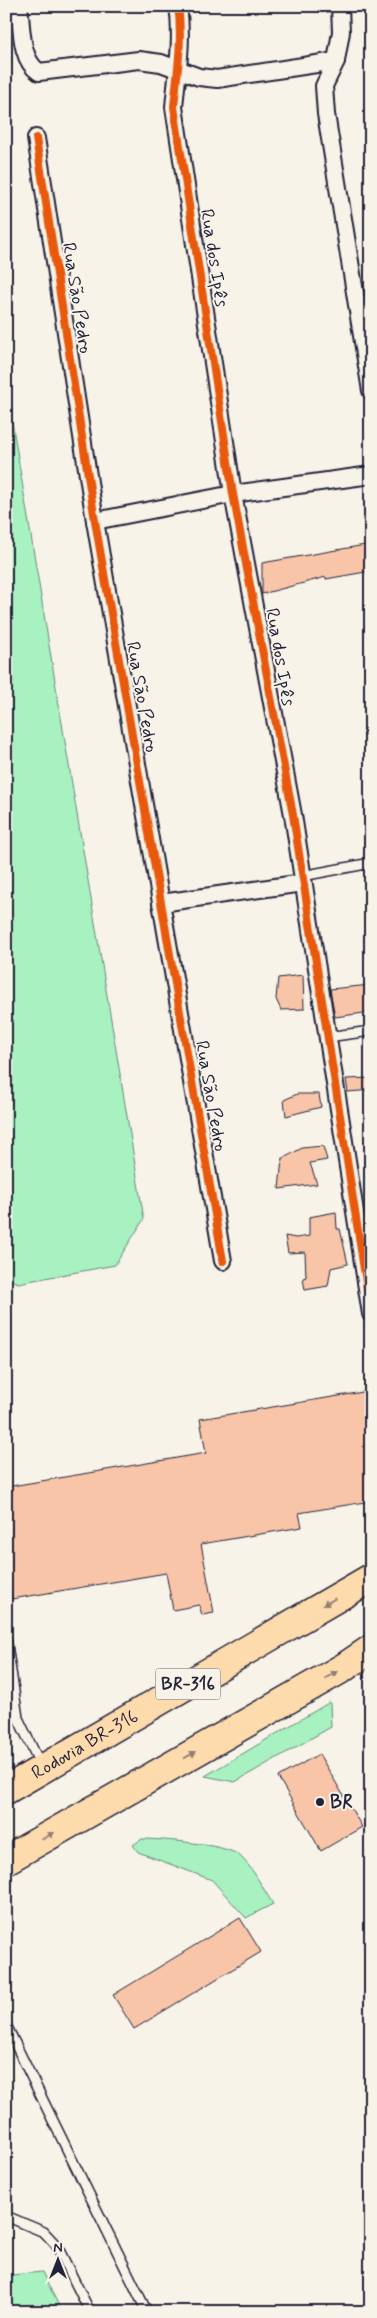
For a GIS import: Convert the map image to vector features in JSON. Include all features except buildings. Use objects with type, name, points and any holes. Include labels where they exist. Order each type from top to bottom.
[{"type":"highway","name":"Rodovia BR-316","points":[[6,1790],[371,1578]]},
{"type":"highway","points":[[6,1860],[371,1650]]},
{"type":"street","points":[[19,6],[26,57],[31,67],[39,72],[139,60],[161,63],[198,77],[217,79],[336,61]]},
{"type":"street","name":"Rua dos Ipês","points":[[178,6],[180,20],[179,69],[174,107],[234,494],[303,879],[371,1314]]},
{"type":"street","points":[[340,6],[341,32],[336,61],[324,86],[326,114],[371,391]]},
{"type":"street","name":"Rua São Pedro","points":[[36,138],[95,521],[223,1261]]},
{"type":"street","points":[[95,521],[234,494],[371,475]]},
{"type":"street","points":[[161,903],[303,879]]},
{"type":"lane","points":[[303,879],[371,863]]},
{"type":"lane","points":[[328,1037],[371,1030]]},
{"type":"lane","points":[[6,1638],[18,1718],[42,1769]]},
{"type":"lane","points":[[6,2025],[147,2312]]},
{"type":"lane","points":[[6,2216],[44,2232],[57,2246],[90,2312]]},
{"type":"green space","points":[[6,385],[144,1219],[115,1265],[18,1283],[6,1278]]},
{"type":"green space","points":[[330,1702],[331,1727],[235,1782],[205,1776]]},
{"type":"green space","points":[[142,1839],[208,1845],[233,1852],[240,1856],[250,1867],[273,1904],[246,1918],[212,1880],[138,1852],[133,1845]]},
{"type":"green space","points":[[42,2272],[62,2312],[6,2312],[6,2278],[11,2275]]},
{"type":"cycle path","points":[[178,6],[180,44],[174,107],[233,494],[293,815],[371,1314]]},
{"type":"cycle path","points":[[36,138],[95,521],[223,1261]]},
{"type":"place","name":"BR","points":[[320,1802]]}]
